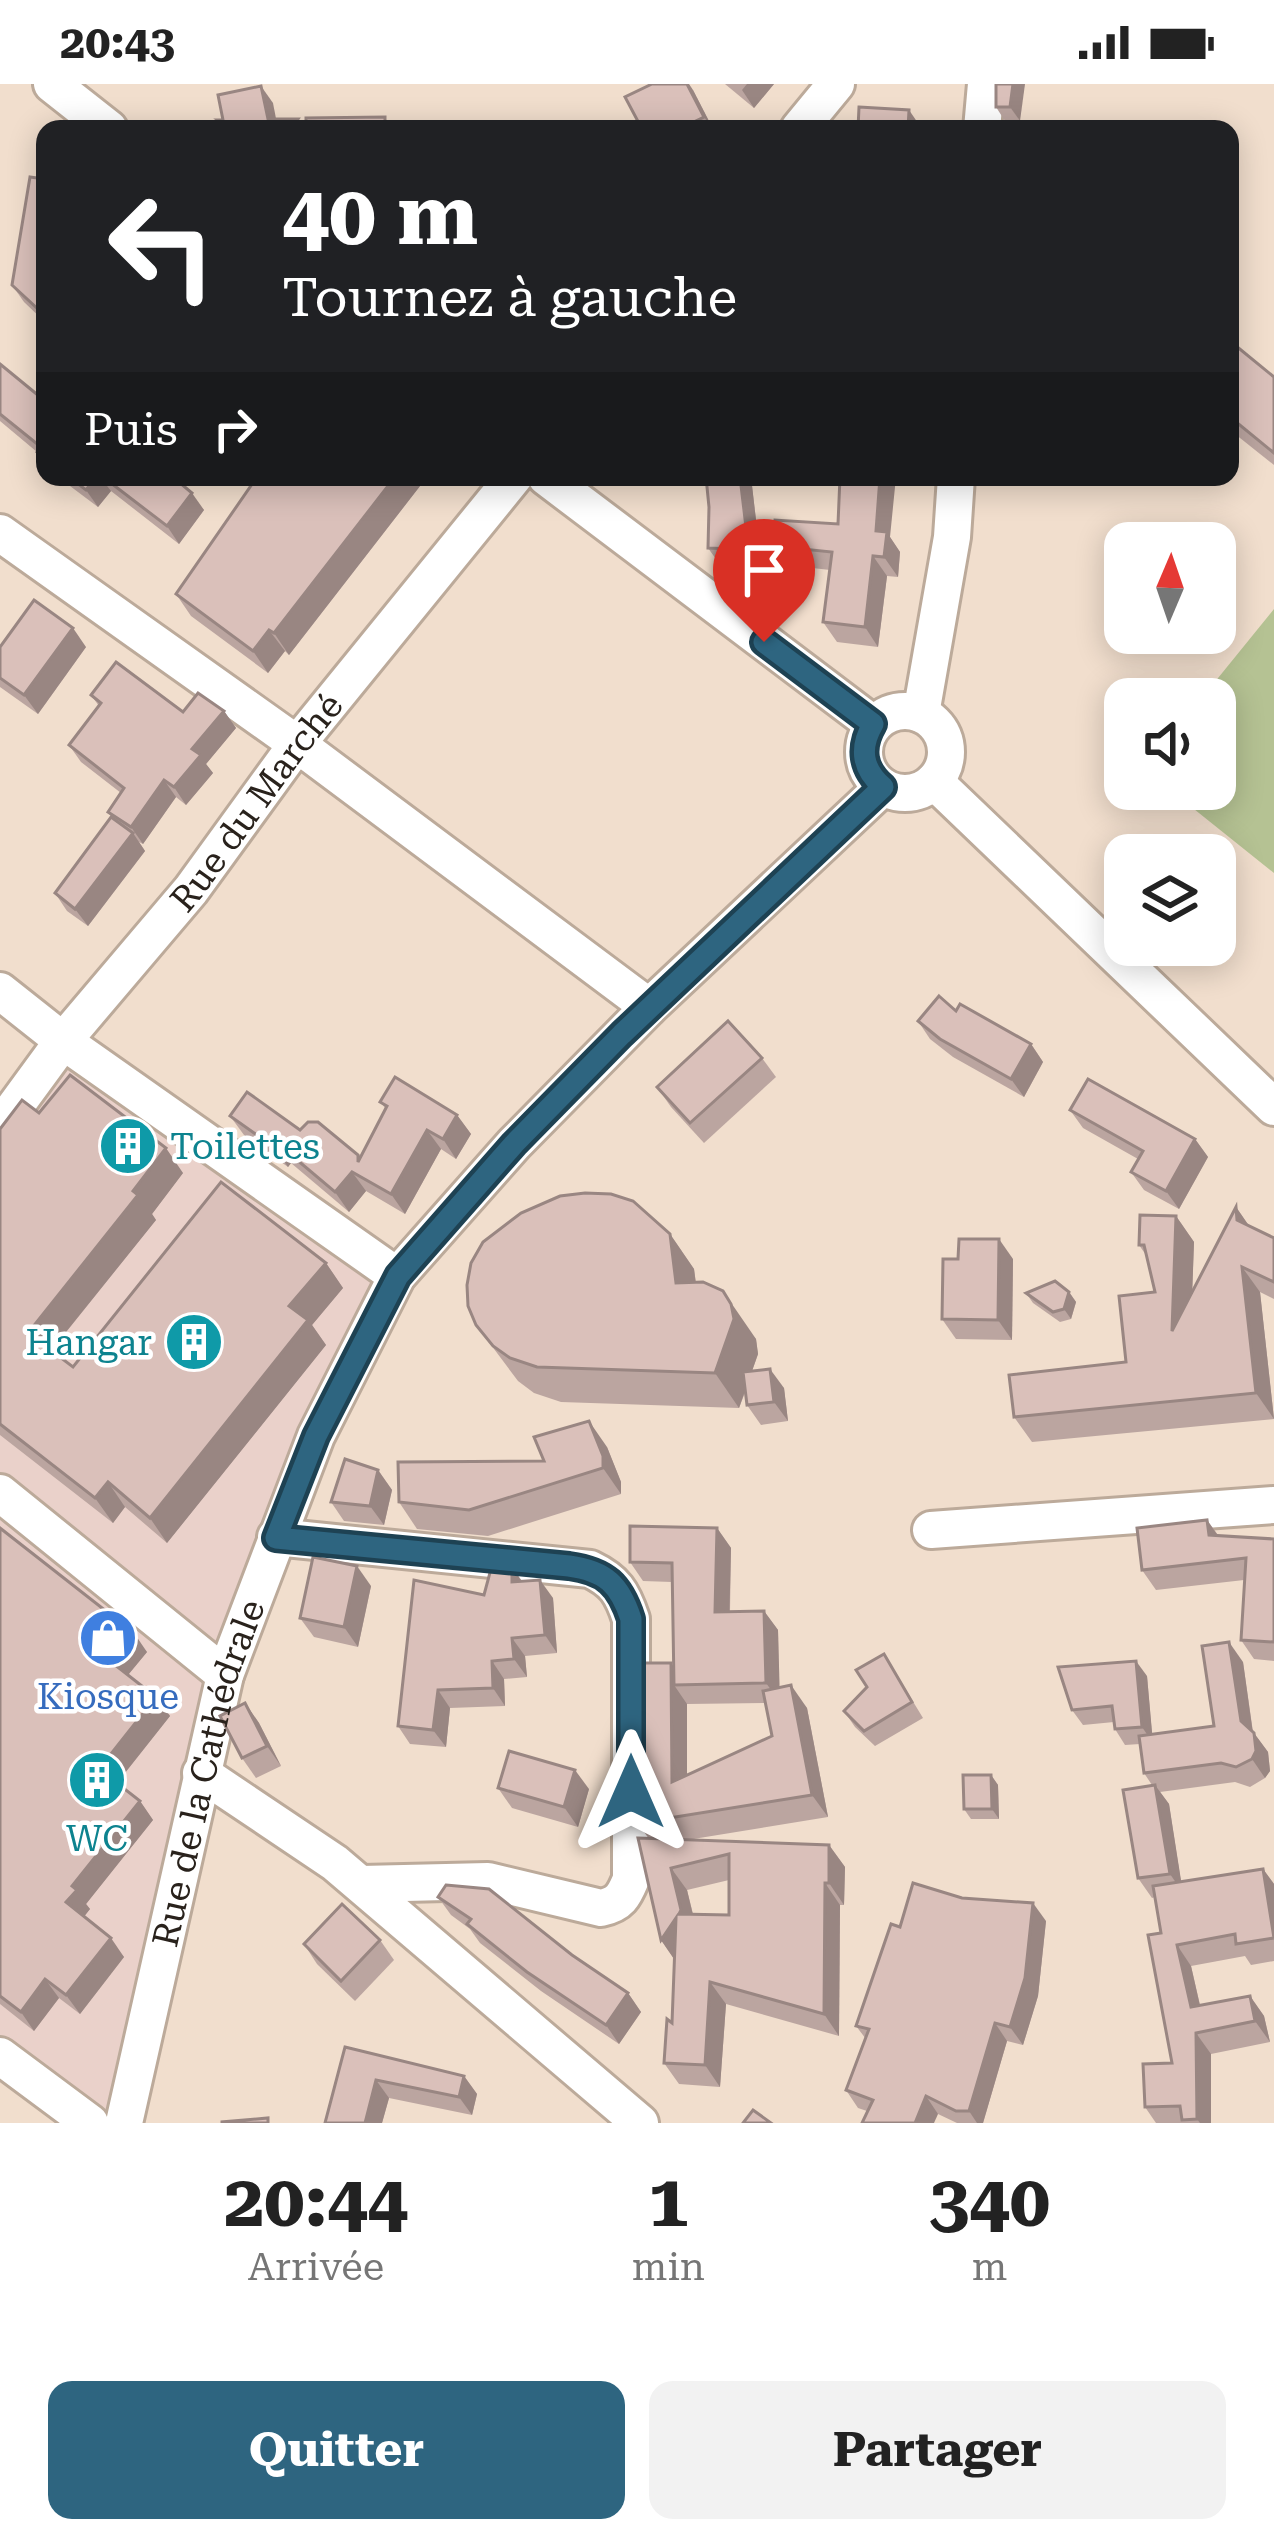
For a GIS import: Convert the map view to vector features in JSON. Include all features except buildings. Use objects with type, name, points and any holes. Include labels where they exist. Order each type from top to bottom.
[{"type":"street","points":[[52,84],[98,120]]},
{"type":"street","points":[[806,120],[836,84]]},
{"type":"street","points":[[983,120],[986,84]]},
{"type":"street","name":"Rue du Marché","points":[[0,1127],[63,1041],[191,890],[297,744],[507,486]]},
{"type":"street","points":[[558,486],[873,724]]},
{"type":"street","points":[[921,714],[942,602],[955,486]]},
{"type":"street","points":[[0,533],[297,744],[650,1007]]},
{"type":"street","points":[[896,712],[921,714],[933,721],[946,744],[942,770],[934,782],[910,793],[883,787],[865,765],[866,736],[873,724],[896,712]]},
{"type":"street","points":[[934,782],[1274,1107]]},
{"type":"street","name":"Rue de la Cathédrale","points":[[124,2123],[226,1675],[316,1436],[398,1276],[514,1144],[650,1007],[883,787]]},
{"type":"street","points":[[0,991],[63,1041],[398,1276]]},
{"type":"street","points":[[0,1493],[226,1675]]},
{"type":"street","points":[[931,1530],[1274,1505]]},
{"type":"street","points":[[276,1538],[590,1569],[610,1579],[622,1593],[631,1619],[631,1879],[615,1905],[601,1908],[488,1881],[362,1884]]},
{"type":"street","points":[[201,1773],[362,1884],[640,2123]]},
{"type":"street","points":[[0,2056],[90,2123]]},
{"type":"shaded area","points":[[63,1041],[384,1281],[243,1600],[113,2123],[0,2046],[0,1127]]},
{"type":"green space","points":[[1274,609],[1274,873],[1236,843],[1236,834],[1225,834],[1195,810],[1236,810],[1236,678],[1218,678]]},
{"type":"place","name":"Toilettes","points":[[128,1146]]},
{"type":"place","name":"Hangar","points":[[194,1342]]},
{"type":"place","name":"Kiosque","points":[[108,1638]]},
{"type":"place","name":"WC","points":[[97,1780]]},
{"type":"route","points":[[631,1792],[631,1619],[622,1593],[610,1579],[569,1566],[276,1538],[316,1436],[398,1276],[514,1144],[622,1034],[883,787],[865,765],[863,751],[873,724],[764,642]]}]
